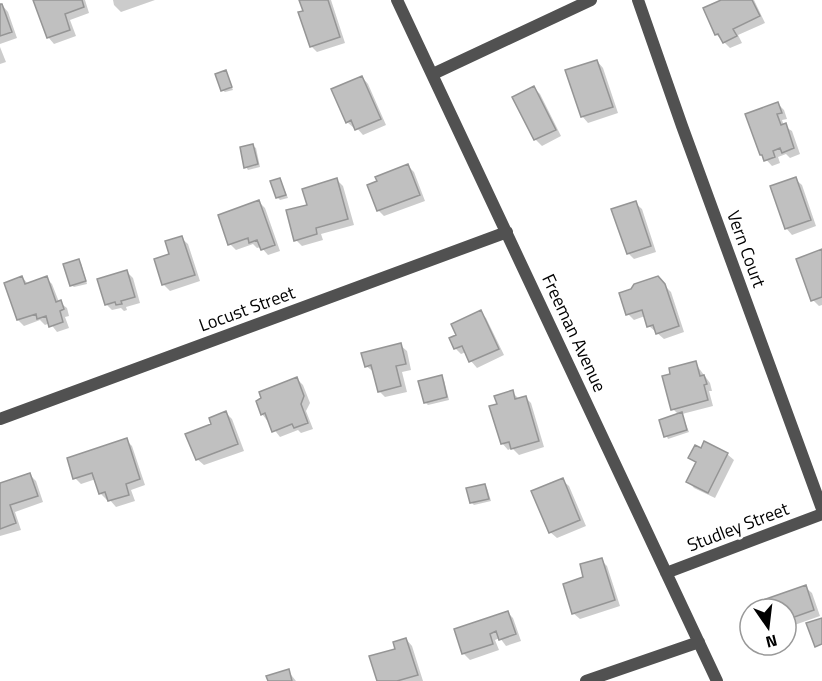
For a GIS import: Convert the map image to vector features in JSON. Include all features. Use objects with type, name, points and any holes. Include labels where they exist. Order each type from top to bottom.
[{"type":"street","name":"Freeman Avenue","points":[[397,0],[717,681]]},
{"type":"street","points":[[433,74],[591,0]]},
{"type":"street","name":"Vern Court","points":[[638,0],[822,509]]},
{"type":"street","name":"Locust Street","points":[[0,419],[507,232]]},
{"type":"street","name":"Studley Street","points":[[666,573],[822,514]]},
{"type":"street","points":[[586,681],[699,642]]},
{"type":"building","points":[[33,0],[82,0],[84,7],[65,14],[70,30],[47,38]]},
{"type":"building","points":[[299,0],[328,0],[340,37],[310,47],[298,12],[303,11]]},
{"type":"building","points":[[721,0],[752,0],[760,16],[733,29],[737,36],[723,43],[718,34],[715,35],[703,8]]},
{"type":"building","points":[[0,4],[2,4],[12,32],[0,36]]},
{"type":"building","points":[[597,60],[613,107],[581,117],[565,70]]},
{"type":"building","points":[[226,70],[232,87],[221,91],[215,74]]},
{"type":"building","points":[[362,76],[381,119],[355,130],[351,120],[346,123],[331,89]]},
{"type":"building","points":[[534,86],[556,130],[534,140],[512,97]]},
{"type":"building","points":[[778,102],[782,113],[777,114],[781,125],[786,123],[794,148],[782,153],[780,148],[773,151],[775,157],[764,161],[745,114]]},
{"type":"building","points":[[253,144],[258,164],[244,168],[240,147]]},
{"type":"building","points":[[408,164],[420,195],[377,211],[367,185],[377,181],[375,177]]},
{"type":"building","points":[[796,177],[811,220],[785,229],[770,186]]},
{"type":"building","points":[[280,178],[286,195],[276,198],[270,181]]},
{"type":"building","points":[[337,178],[348,219],[316,228],[317,234],[294,241],[286,210],[307,205],[302,189]]},
{"type":"building","points":[[259,200],[275,245],[261,250],[257,240],[249,243],[248,238],[228,245],[218,215]]},
{"type":"building","points":[[636,201],[651,246],[627,254],[611,209]]},
{"type":"building","points":[[182,236],[195,275],[162,285],[154,259],[169,254],[165,241]]},
{"type":"building","points":[[822,249],[822,297],[811,301],[796,259]]},
{"type":"building","points":[[79,259],[86,281],[70,286],[63,264]]},
{"type":"building","points":[[127,270],[135,297],[121,301],[122,304],[116,305],[115,302],[105,305],[97,279]]},
{"type":"building","points":[[22,276],[25,284],[47,276],[56,302],[61,300],[64,309],[60,311],[63,322],[49,327],[46,316],[37,319],[36,314],[17,320],[4,283]]},
{"type":"building","points":[[658,276],[665,284],[679,326],[656,334],[653,325],[647,327],[642,310],[626,315],[619,293],[631,289],[634,284]]},
{"type":"building","points":[[481,310],[499,349],[469,362],[462,346],[454,349],[449,338],[456,335],[451,324]]},
{"type":"building","points":[[401,343],[406,364],[396,366],[401,386],[378,392],[371,365],[365,367],[361,353]]},
{"type":"building","points":[[696,361],[700,376],[704,375],[707,384],[704,385],[708,400],[671,410],[662,376],[670,374],[669,368]]},
{"type":"building","points":[[442,375],[447,397],[424,403],[418,381]]},
{"type":"building","points":[[297,377],[304,396],[301,404],[308,423],[294,428],[292,424],[272,432],[265,413],[261,415],[256,401],[261,398],[259,392]]},
{"type":"building","points":[[513,390],[515,399],[526,396],[539,441],[511,449],[509,442],[501,444],[489,406],[497,404],[494,396]]},
{"type":"building","points":[[226,411],[238,444],[196,460],[185,434],[211,424],[209,418]]},
{"type":"building","points":[[682,412],[687,430],[664,437],[659,420]]},
{"type":"building","points":[[127,438],[140,479],[126,484],[129,495],[108,501],[105,492],[99,494],[92,473],[73,479],[67,458]]},
{"type":"building","points":[[704,441],[728,453],[708,493],[686,482],[696,462],[688,458],[695,445],[701,448]]},
{"type":"building","points":[[30,473],[38,496],[10,505],[16,523],[0,529],[0,483]]},
{"type":"building","points":[[563,478],[580,520],[549,533],[531,491]]},
{"type":"building","points":[[485,484],[489,499],[470,503],[466,488]]},
{"type":"building","points":[[602,558],[615,600],[572,614],[563,584],[583,577],[580,564]]},
{"type":"building","points":[[806,585],[814,610],[798,616],[798,597],[772,597]]},
{"type":"building","points":[[508,611],[516,634],[499,640],[496,631],[490,634],[493,644],[462,654],[454,629]]},
{"type":"building","points":[[822,618],[822,644],[815,647],[806,623]]},
{"type":"building","points":[[406,638],[418,675],[397,681],[377,681],[369,656],[395,649],[393,642]]},
{"type":"building","points":[[289,669],[292,681],[268,681],[266,676]]}]
